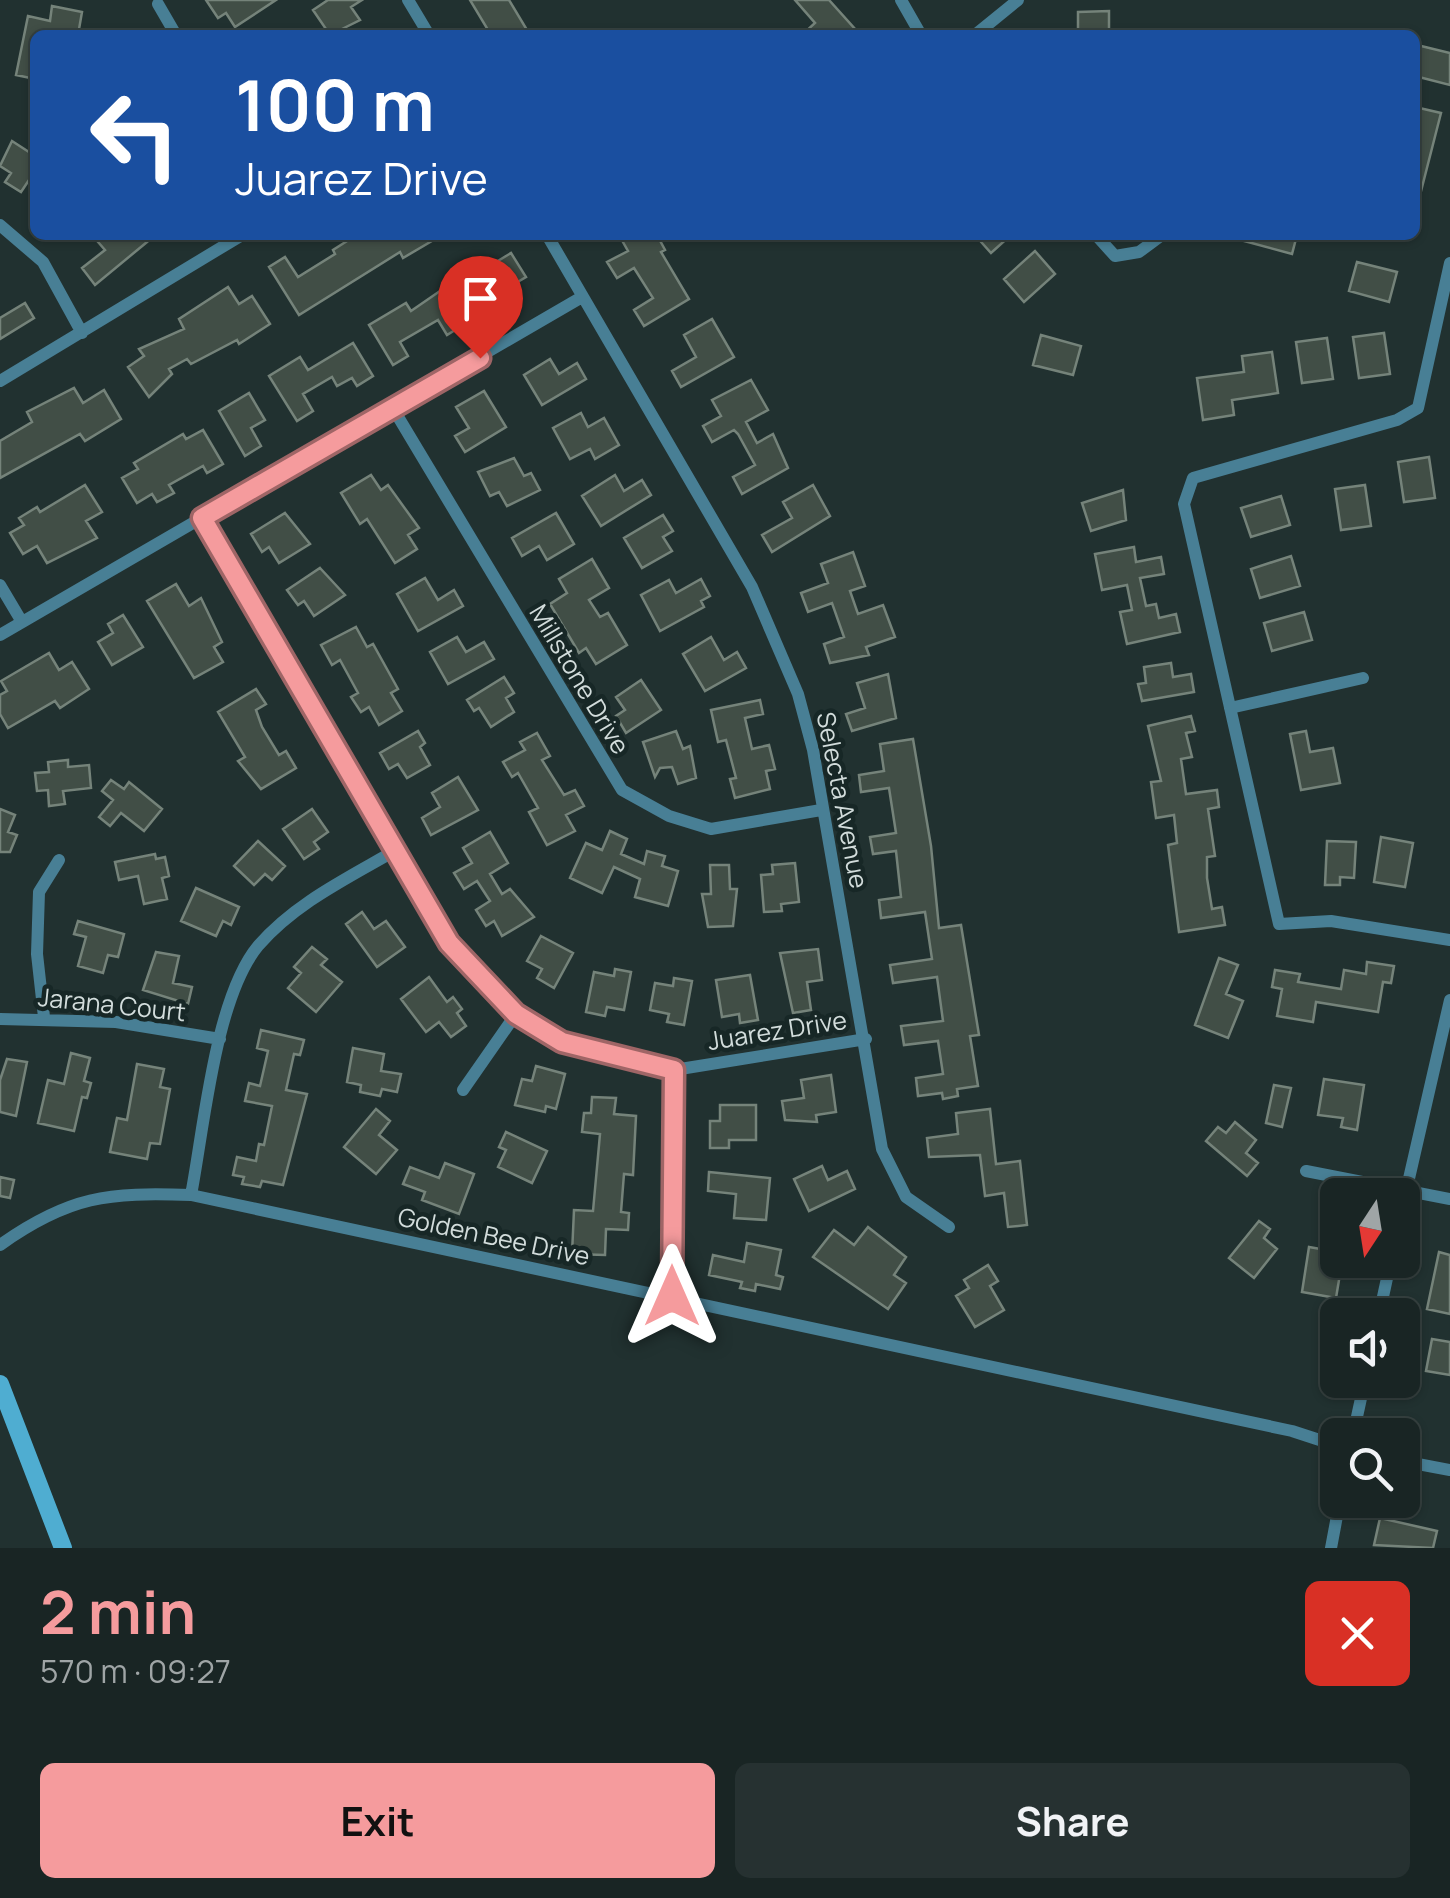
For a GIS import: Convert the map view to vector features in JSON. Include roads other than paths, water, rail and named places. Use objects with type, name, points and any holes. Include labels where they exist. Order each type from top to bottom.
[{"type":"main road","points":[[0,1384],[63,1548]]},
{"type":"street","points":[[408,0],[426,30]]},
{"type":"street","points":[[901,0],[918,30]]},
{"type":"street","points":[[981,30],[1018,0]]},
{"type":"street","points":[[158,4],[173,30]]},
{"type":"street","points":[[0,225],[44,262],[82,332]]},
{"type":"street","points":[[0,381],[234,240]]},
{"type":"street","name":"Selecta Avenue","points":[[549,240],[752,586],[798,694],[866,1038],[882,1149],[906,1197],[949,1226]]},
{"type":"street","points":[[1101,240],[1115,256],[1139,252],[1155,240]]},
{"type":"street","points":[[1450,263],[1418,408],[1397,420],[1193,478],[1184,504],[1280,924],[1332,921],[1450,940]]},
{"type":"street","points":[[0,635],[394,410],[582,297]]},
{"type":"street","name":"Millstone Drive","points":[[394,410],[622,790],[669,816],[711,829],[822,810]]},
{"type":"street","name":"Juarez Drive","points":[[202,518],[449,943],[516,1014],[562,1042],[674,1070],[866,1038]]},
{"type":"street","points":[[0,585],[22,622]]},
{"type":"street","points":[[1230,708],[1363,678]]},
{"type":"street","points":[[191,1195],[229,1004],[256,948],[304,904],[396,850]]},
{"type":"street","points":[[44,1017],[37,954],[39,892],[59,860]]},
{"type":"street","points":[[1409,1178],[1450,1000]]},
{"type":"street","points":[[463,1090],[516,1014]]},
{"type":"street","name":"Jarana Court","points":[[0,1019],[44,1017],[116,1022],[220,1039]]},
{"type":"street","points":[[672,1296],[674,1070]]},
{"type":"street","points":[[1306,1171],[1343,1178]]},
{"type":"street","name":"Golden Bee Drive","points":[[0,1245],[46,1213],[89,1201],[128,1193],[191,1195],[1292,1430],[1320,1440]]},
{"type":"street","points":[[1420,1193],[1450,1199]]},
{"type":"street","points":[[1420,1464],[1450,1470]]},
{"type":"street","points":[[1331,1548],[1337,1518]]}]
